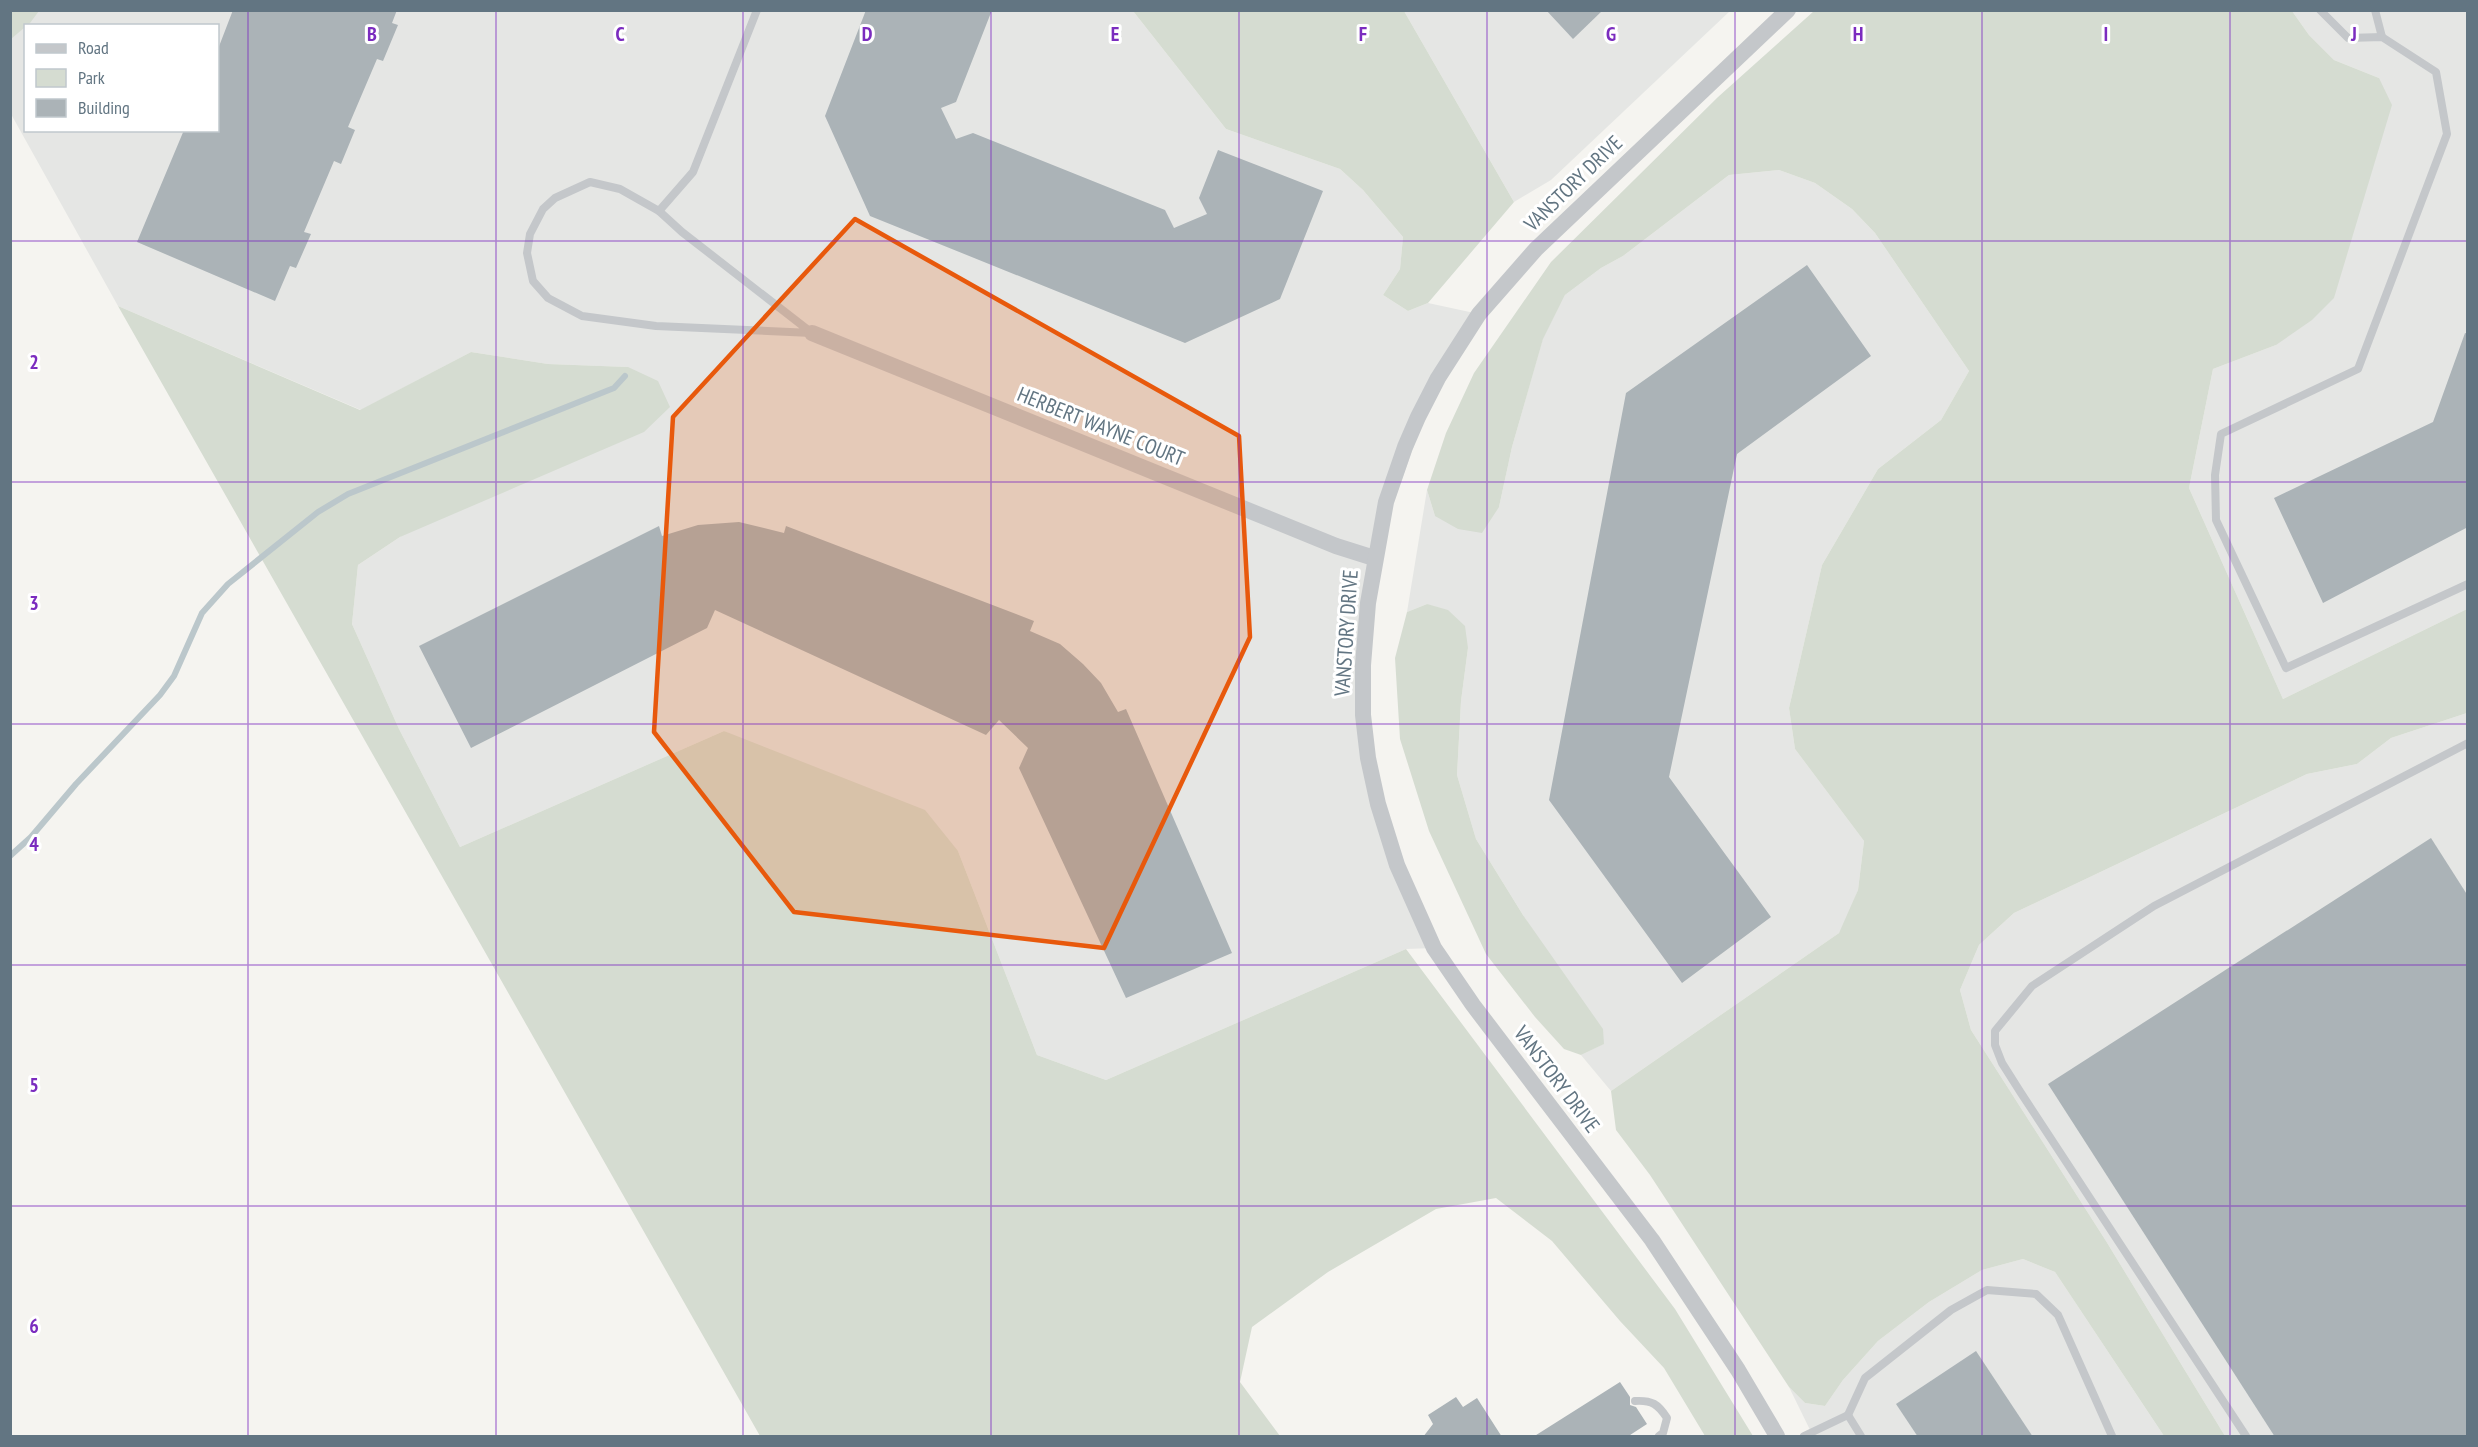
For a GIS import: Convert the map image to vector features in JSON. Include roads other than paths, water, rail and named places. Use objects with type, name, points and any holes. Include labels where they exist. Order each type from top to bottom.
[{"type":"street","name":"VANSTORY DRIVE","points":[[1777,1437],[1738,1370],[1652,1240],[1473,1005],[1434,948],[1405,886],[1378,804],[1368,758],[1363,716],[1363,664],[1374,558],[1386,502],[1405,447],[1438,378],[1479,314],[1536,249],[1788,10]]},
{"type":"street","name":"HERBERT WAYNE COURT","points":[[812,333],[1326,541],[1374,558]]},
{"type":"lane","points":[[658,211],[693,172],[757,10]]},
{"type":"lane","points":[[2320,10],[2348,38],[2382,37],[2436,72],[2447,134],[2358,369],[2221,434],[2215,475],[2216,520],[2286,668],[2468,584]]},
{"type":"lane","points":[[2375,10],[2382,37]]},
{"type":"lane","points":[[590,182],[620,189],[658,211],[812,333],[656,326],[582,316],[548,298],[533,281],[527,253],[530,234],[543,208],[555,198],[590,182]]},
{"type":"lane","points":[[2246,1437],[2021,1094],[2002,1063],[1995,1045],[1995,1030],[2032,986],[2154,906],[2468,743]]},
{"type":"lane","points":[[1804,1437],[1848,1415],[1865,1378],[1951,1310],[1987,1290],[2036,1294],[2058,1315],[2112,1437]]},
{"type":"lane","points":[[1635,1401],[1648,1400],[1659,1406],[1667,1418],[1663,1433],[1659,1437]]},
{"type":"lane","points":[[1848,1415],[1861,1437]]},
{"type":"waterway","points":[[10,856],[31,837],[76,784],[160,695],[174,676],[202,613],[228,584],[318,512],[348,494],[614,388],[625,376]]}]
